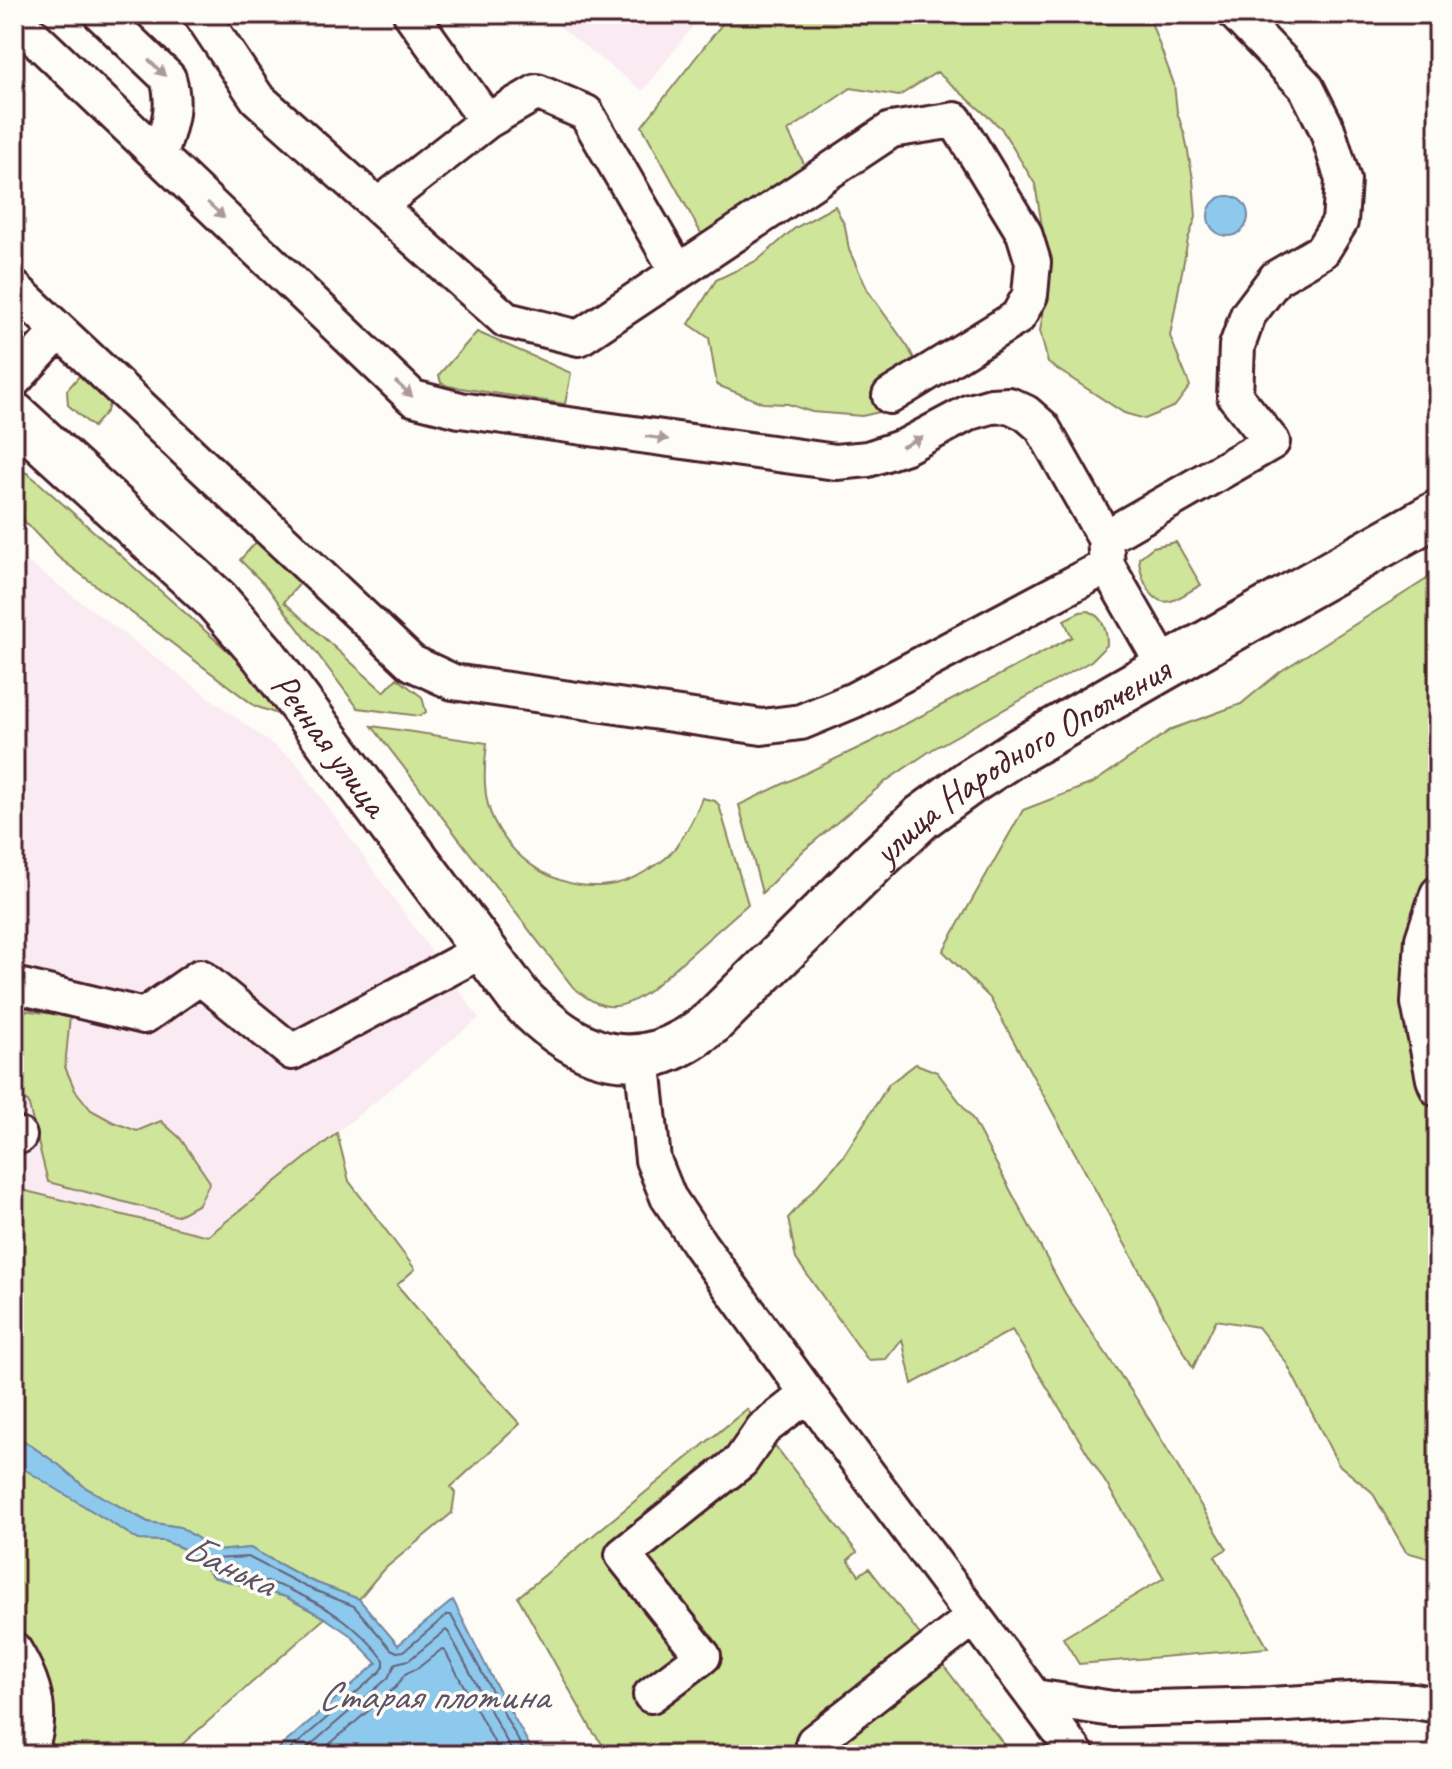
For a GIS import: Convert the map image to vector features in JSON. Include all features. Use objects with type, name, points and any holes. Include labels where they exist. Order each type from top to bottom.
[{"type":"main road","name":"Речная улица","points":[[14,415],[216,600],[263,654],[483,950],[539,1018],[591,1051],[617,1058],[642,1056]]},
{"type":"main road","name":"улица Народного Ополчения","points":[[642,1056],[684,1042],[711,1023],[922,817],[970,782],[1015,753],[1438,513]]},
{"type":"lane","points":[[101,14],[168,78],[173,92],[172,117],[159,157]]},
{"type":"lane","points":[[201,14],[257,98],[506,320],[579,338],[891,130],[955,120],[1024,233],[1033,262],[1030,295],[1018,317],[890,396]]},
{"type":"lane","points":[[411,14],[487,121]]},
{"type":"lane","points":[[14,288],[412,663],[453,682],[762,727],[801,722],[854,700],[1106,552],[1272,442],[1235,396],[1237,346],[1248,315],[1276,278],[1322,251],[1340,222],[1343,180],[1327,129],[1306,87],[1236,14]]},
{"type":"lane","points":[[14,18],[413,398],[460,410],[836,462],[868,459],[906,446],[970,412],[991,406],[1009,405],[1026,413],[1042,427],[1165,667]]},
{"type":"lane","points":[[378,206],[487,121],[537,92],[586,113],[678,272]]},
{"type":"lane","points":[[14,380],[59,331]]},
{"type":"lane","points":[[1438,894],[1423,939],[1419,1003],[1438,1089]]},
{"type":"lane","points":[[14,985],[144,1016],[200,977],[292,1052],[483,950]]},
{"type":"lane","points":[[642,1056],[653,1160],[668,1197],[808,1394],[1077,1755]]},
{"type":"lane","points":[[651,1695],[703,1656],[623,1555],[741,1461],[763,1429],[808,1394]]},
{"type":"lane","points":[[814,1742],[974,1617]]},
{"type":"lane","points":[[14,1650],[25,1669],[36,1700],[35,1732],[26,1755]]},
{"type":"lane","points":[[1034,1697],[1113,1709],[1368,1699],[1438,1705]]},
{"type":"shaded area","points":[[543,14],[702,14],[643,91]]},
{"type":"shaded area","points":[[14,552],[296,762],[479,1018],[208,1236],[14,1188]]},
{"type":"green space","points":[[730,14],[1148,14],[1174,84],[1177,112],[1193,179],[1196,217],[1188,239],[1170,336],[1190,386],[1175,406],[1145,419],[1124,413],[1048,363],[1040,331],[1047,290],[1046,250],[1035,184],[1001,128],[937,72],[899,96],[851,88],[788,131],[809,174],[707,244],[642,126]]},
{"type":"green space","points":[[835,206],[845,226],[849,250],[868,291],[908,347],[930,390],[888,410],[862,416],[812,412],[788,404],[763,403],[717,385],[709,338],[689,324],[716,280],[758,260],[795,228]]},
{"type":"green space","points":[[477,332],[571,373],[565,404],[441,383],[439,375]]},
{"type":"green space","points":[[80,375],[86,376],[110,401],[107,411],[93,427],[68,405],[67,390]]},
{"type":"green space","points":[[14,470],[27,473],[37,481],[247,668],[280,715],[255,706],[58,557],[14,506]]},
{"type":"green space","points":[[258,540],[302,581],[284,602],[384,692],[397,678],[422,697],[426,712],[420,716],[358,708],[267,587],[240,560]]},
{"type":"green space","points":[[1176,542],[1201,585],[1175,600],[1164,601],[1157,599],[1147,587],[1139,558],[1153,547]]},
{"type":"green space","points":[[1438,572],[1438,1561],[1406,1552],[1372,1492],[1338,1464],[1286,1362],[1258,1327],[1216,1320],[1193,1368],[990,998],[943,951],[1023,810],[1093,783],[1172,729],[1241,704],[1281,671]]},
{"type":"green space","points":[[1089,611],[1101,621],[1107,640],[1107,645],[1091,661],[933,749],[886,781],[803,851],[762,893],[739,805],[875,740],[1072,637],[1064,620]]},
{"type":"green space","points":[[372,726],[487,743],[487,803],[506,841],[522,858],[541,871],[582,885],[605,886],[627,881],[656,865],[679,843],[702,798],[715,801],[719,805],[748,904],[639,998],[620,1006],[593,1001],[573,987]]},
{"type":"green space","points":[[14,1009],[70,1016],[65,1067],[75,1090],[91,1110],[113,1122],[137,1131],[161,1121],[180,1138],[210,1182],[199,1204],[177,1216],[48,1182],[28,1102],[14,1097]]},
{"type":"green space","points":[[916,1064],[937,1072],[972,1118],[1065,1293],[1140,1404],[1227,1549],[1215,1556],[1268,1648],[1079,1664],[1063,1638],[1164,1578],[1012,1330],[912,1384],[902,1339],[886,1359],[868,1360],[796,1259],[788,1218],[842,1158],[889,1084]]},
{"type":"green space","points":[[337,1133],[349,1181],[415,1269],[397,1285],[520,1424],[451,1487],[455,1493],[452,1513],[382,1571],[359,1599],[309,1580],[250,1548],[217,1551],[180,1527],[148,1522],[86,1488],[14,1434],[14,1188],[208,1236]]},
{"type":"green space","points":[[747,1409],[857,1552],[848,1560],[859,1575],[869,1568],[1012,1755],[611,1755],[593,1732],[518,1597]]},
{"type":"green space","points":[[14,1462],[139,1540],[164,1541],[182,1548],[213,1577],[286,1597],[325,1618],[170,1755],[47,1755],[50,1724],[38,1659],[14,1631]]},
{"type":"water","points":[[1228,196],[1242,202],[1248,216],[1242,230],[1228,236],[1214,230],[1208,216],[1214,202]]},
{"type":"water","name":"Старая плотина","points":[[14,1434],[86,1488],[148,1522],[180,1527],[217,1551],[250,1548],[309,1580],[359,1599],[398,1645],[453,1600],[535,1755],[271,1755],[377,1663],[350,1635],[325,1618],[286,1597],[213,1577],[182,1548],[164,1541],[139,1540],[24,1469],[14,1462]]},
{"type":"water label","name":"Банька","points":[[229,1564]]}]
